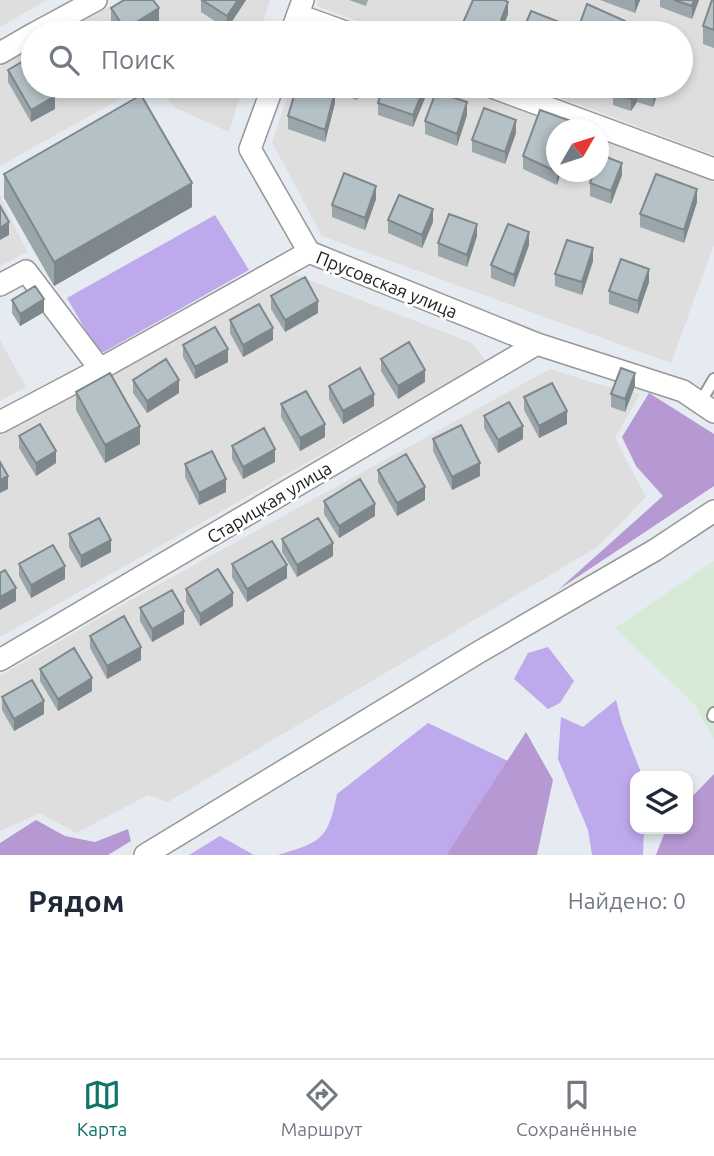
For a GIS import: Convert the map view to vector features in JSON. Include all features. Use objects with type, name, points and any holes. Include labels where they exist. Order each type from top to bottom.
[{"type":"street","points":[[58,21],[96,0]]},
{"type":"street","points":[[0,52],[21,41]]},
{"type":"street","points":[[268,98],[250,149],[309,252]]},
{"type":"street","points":[[522,98],[714,169]]},
{"type":"street","name":"Прусовская улица","points":[[0,422],[309,252],[537,344],[683,391],[707,407]]},
{"type":"street","points":[[0,285],[26,271],[100,369]]},
{"type":"street","name":"Старицкая улица","points":[[0,660],[537,344]]},
{"type":"street","points":[[145,855],[479,652],[655,550],[714,511]]},
{"type":"lane","points":[[707,407],[714,379]]},
{"type":"shaded area","points":[[0,0],[47,0],[0,27]]},
{"type":"shaded area","points":[[122,0],[270,0],[264,21],[83,21]]},
{"type":"shaded area","points":[[319,0],[714,0],[714,155],[561,98],[693,98],[693,21],[357,21],[317,6]]},
{"type":"shaded area","points":[[21,55],[21,98],[122,98],[0,166],[0,67]]},
{"type":"shaded area","points":[[168,98],[239,98],[229,132],[174,107]]},
{"type":"shaded area","points":[[287,98],[485,98],[546,120],[546,182],[609,182],[609,144],[714,182],[714,245],[671,363],[322,236],[272,142]]},
{"type":"shaded area","points":[[0,195],[27,252],[0,266]]},
{"type":"shaded area","points":[[215,215],[249,270],[104,352],[97,350],[67,298]]},
{"type":"shaded area","points":[[296,275],[472,343],[486,361],[0,637],[0,433]]},
{"type":"shaded area","points":[[0,340],[26,387],[0,401]]},
{"type":"shaded area","points":[[550,369],[640,394],[615,438],[646,497],[597,547],[168,802],[148,795],[76,833],[40,813],[0,831],[0,676],[127,602]]},
{"type":"shaded area","points":[[649,393],[714,434],[714,486],[558,590],[663,496],[636,466],[622,437]]},
{"type":"shaded area","points":[[714,561],[714,740],[695,705],[615,628]]},
{"type":"shaded area","points":[[548,647],[574,681],[560,703],[548,709],[514,679],[528,653]]},
{"type":"shaded area","points":[[616,700],[640,770],[630,771],[630,834],[644,834],[643,855],[592,855],[588,830],[558,759],[561,717],[583,727]]},
{"type":"shaded area","points":[[428,723],[508,761],[446,855],[278,855],[320,837],[330,821],[337,794]]},
{"type":"shaded area","points":[[526,732],[553,780],[537,855],[446,855]]},
{"type":"shaded area","points":[[714,774],[714,855],[656,855],[664,834],[693,834],[693,796]]},
{"type":"shaded area","points":[[36,820],[65,836],[95,842],[128,829],[131,841],[108,855],[0,855],[0,843]]},
{"type":"shaded area","points":[[220,836],[254,855],[189,855]]},
{"type":"building","points":[[124,0],[153,0],[159,8],[138,21],[120,21],[111,8]]},
{"type":"building","points":[[202,0],[238,0],[227,16]]},
{"type":"building","points":[[473,0],[508,2],[503,21],[464,21]]},
{"type":"building","points":[[674,0],[694,0],[692,6]]},
{"type":"building","points":[[714,0],[714,30],[703,26]]},
{"type":"building","points":[[587,4],[625,21],[581,21]]},
{"type":"building","points":[[531,11],[557,21],[527,21]]},
{"type":"building","points":[[21,62],[21,93],[8,70]]},
{"type":"building","points":[[24,98],[52,98],[31,110]]},
{"type":"building","points":[[136,98],[143,98],[192,183],[54,262],[4,174]]},
{"type":"building","points":[[293,98],[333,98],[325,130],[288,116]]},
{"type":"building","points":[[380,98],[420,98],[413,115],[378,103]]},
{"type":"building","points":[[434,98],[455,98],[467,102],[457,134],[425,121]]},
{"type":"building","points":[[484,108],[516,120],[505,152],[472,140]]},
{"type":"building","points":[[540,110],[566,119],[546,119],[546,167],[523,156]]},
{"type":"building","points":[[609,158],[622,163],[611,191],[590,183],[609,182]]},
{"type":"building","points":[[344,173],[376,186],[365,218],[332,205]]},
{"type":"building","points":[[656,174],[697,189],[684,230],[640,214]]},
{"type":"building","points":[[399,195],[433,209],[422,235],[388,220]]},
{"type":"building","points":[[0,206],[9,222],[0,228]]},
{"type":"building","points":[[449,214],[477,224],[467,255],[438,243]]},
{"type":"building","points":[[508,224],[529,232],[514,275],[491,265]]},
{"type":"building","points":[[567,240],[593,248],[582,282],[555,274]]},
{"type":"building","points":[[621,259],[649,269],[638,301],[609,291]]},
{"type":"building","points":[[305,277],[318,301],[285,320],[271,296]]},
{"type":"building","points":[[35,286],[44,299],[20,314],[12,300]]},
{"type":"building","points":[[259,304],[273,328],[243,345],[230,320]]},
{"type":"building","points":[[215,327],[228,349],[195,367],[183,345]]},
{"type":"building","points":[[409,342],[425,370],[398,386],[381,359]]},
{"type":"building","points":[[166,359],[179,380],[147,401],[133,380]]},
{"type":"building","points":[[360,368],[374,394],[343,411],[329,386]]},
{"type":"building","points":[[621,368],[635,373],[625,399],[611,394]]},
{"type":"building","points":[[110,373],[140,426],[105,445],[76,392]]},
{"type":"building","points":[[552,383],[567,411],[539,426],[524,397]]},
{"type":"building","points":[[306,391],[325,424],[300,438],[281,404]]},
{"type":"building","points":[[509,402],[523,426],[498,440],[484,416]]},
{"type":"building","points":[[40,424],[56,451],[36,463],[19,436]]},
{"type":"building","points":[[461,425],[480,463],[452,477],[433,439]]},
{"type":"building","points":[[264,428],[275,449],[243,467],[232,446]]},
{"type":"building","points":[[212,451],[226,479],[199,493],[185,464]]},
{"type":"building","points":[[406,454],[425,487],[397,503],[378,470]]},
{"type":"building","points":[[0,462],[8,476],[0,480]]},
{"type":"building","points":[[360,479],[375,504],[339,526],[324,501]]},
{"type":"building","points":[[99,518],[111,540],[81,556],[69,534]]},
{"type":"building","points":[[318,518],[333,543],[297,565],[282,539]]},
{"type":"building","points":[[272,541],[287,565],[247,589],[232,564]]},
{"type":"building","points":[[53,545],[65,566],[31,585],[19,564]]},
{"type":"building","points":[[218,569],[233,593],[200,614],[186,589]]},
{"type":"building","points":[[5,570],[16,588],[0,597],[0,573]]},
{"type":"building","points":[[172,590],[184,611],[152,629],[140,608]]},
{"type":"building","points":[[124,616],[141,647],[107,666],[90,636]]},
{"type":"building","points":[[74,648],[92,678],[58,699],[40,669]]},
{"type":"building","points":[[32,680],[44,701],[14,719],[2,697]]}]
